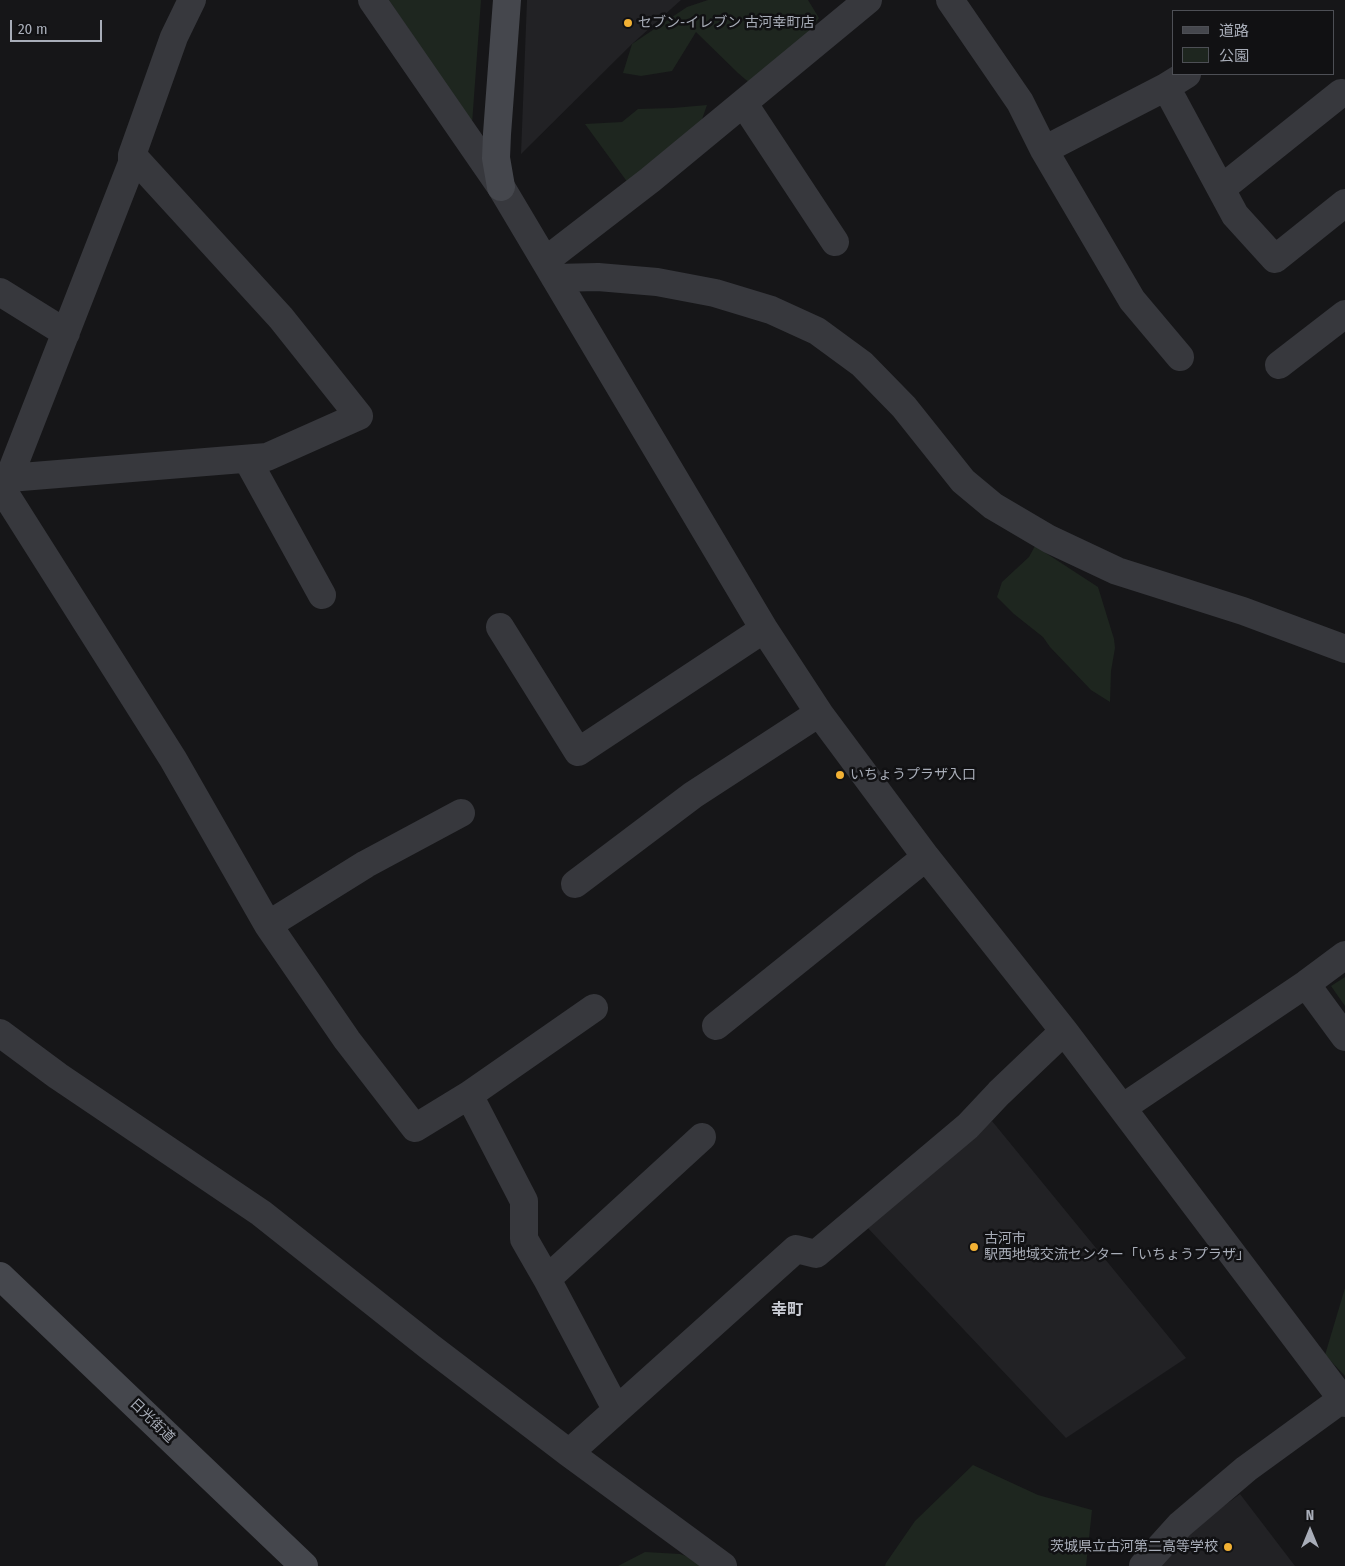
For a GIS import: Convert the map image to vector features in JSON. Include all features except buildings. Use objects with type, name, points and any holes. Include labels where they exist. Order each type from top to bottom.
[{"type":"main road","points":[[501,187],[496,158],[506,0]]},
{"type":"main road","name":"日光街道","points":[[0,1276],[304,1566]]},
{"type":"street","points":[[4,490],[132,163],[132,155],[174,37],[192,0]]},
{"type":"street","points":[[372,0],[501,187],[764,629],[820,713],[926,856],[1064,1031],[1343,1401],[1246,1469],[1180,1525],[1143,1566]]},
{"type":"street","points":[[550,270],[650,180],[868,0]]},
{"type":"street","points":[[950,0],[1020,102],[1044,150],[1132,300],[1180,357]]},
{"type":"street","points":[[1044,150],[1177,80],[1221,189],[1235,215],[1275,259],[1345,203]]},
{"type":"street","points":[[1221,189],[1341,93]]},
{"type":"street","points":[[744,104],[835,242]]},
{"type":"street","points":[[4,490],[266,457],[358,416],[281,318],[132,155]]},
{"type":"street","points":[[550,270],[598,277],[657,282],[715,292],[770,310],[817,331],[862,364],[904,407],[963,481],[993,506],[1049,539],[1117,571],[1243,611],[1345,649]]},
{"type":"street","points":[[0,292],[66,333]]},
{"type":"street","points":[[1279,365],[1345,314]]},
{"type":"street","points":[[247,459],[322,595]]},
{"type":"street","points":[[4,490],[173,759],[268,924],[347,1040],[414,1128],[469,1095],[594,1008]]},
{"type":"street","points":[[500,627],[578,752],[764,629]]},
{"type":"street","points":[[574,884],[693,795],[820,713]]},
{"type":"street","points":[[268,924],[366,864],[461,813]]},
{"type":"street","points":[[716,1026],[926,856]]},
{"type":"street","points":[[1122,1108],[1306,984],[1345,955]]},
{"type":"street","points":[[1306,984],[1345,1037]]},
{"type":"street","points":[[569,1453],[796,1249],[816,1254],[953,1139],[1064,1031]]},
{"type":"street","points":[[0,1034],[58,1076],[261,1213],[430,1347],[569,1453],[723,1566]]},
{"type":"street","points":[[469,1095],[524,1201],[524,1239],[616,1409]]},
{"type":"street","points":[[547,1279],[702,1137]]},
{"type":"shaded area","points":[[527,0],[681,0],[632,44],[521,154]]},
{"type":"shaded area","points":[[992,1121],[1186,1358],[1066,1438],[865,1225]]},
{"type":"shaded area","name":"茨城県立古河第二高等学校","points":[[1240,1494],[1295,1566],[1157,1566],[1194,1528]]},
{"type":"green space","points":[[389,0],[481,0],[472,124]]},
{"type":"green space","points":[[708,0],[808,0],[819,18],[766,97],[696,32],[672,71],[641,76],[623,73],[632,44],[687,7]]},
{"type":"green space","points":[[707,105],[700,125],[628,183],[585,124],[622,122],[638,109]]},
{"type":"green space","points":[[1035,546],[1098,587],[1115,648],[1111,671],[1110,702],[1091,690],[1050,647],[1043,637],[1014,614],[997,597],[1002,582],[1029,557]]},
{"type":"green space","points":[[1345,977],[1345,1006],[1331,986]]},
{"type":"green space","points":[[1345,1288],[1345,1376],[1325,1355]]},
{"type":"green space","points":[[973,1465],[1038,1495],[1092,1510],[1086,1566],[885,1566],[915,1521]]},
{"type":"green space","points":[[645,1552],[680,1554],[714,1566],[618,1566]]},
{"type":"place","name":"セブン-イレブン 古河幸町店","points":[[628,23]]},
{"type":"place","name":"いちょうプラザ入口","points":[[840,775]]},
{"type":"place","name":"古河市 駅西地域交流センター「いちょうプラザ」","points":[[974,1247]]},
{"type":"place","name":"茨城県立古河第二高等学校","points":[[1228,1547]]},
{"type":"district","name":"幸町","points":[[787,1311]]}]
